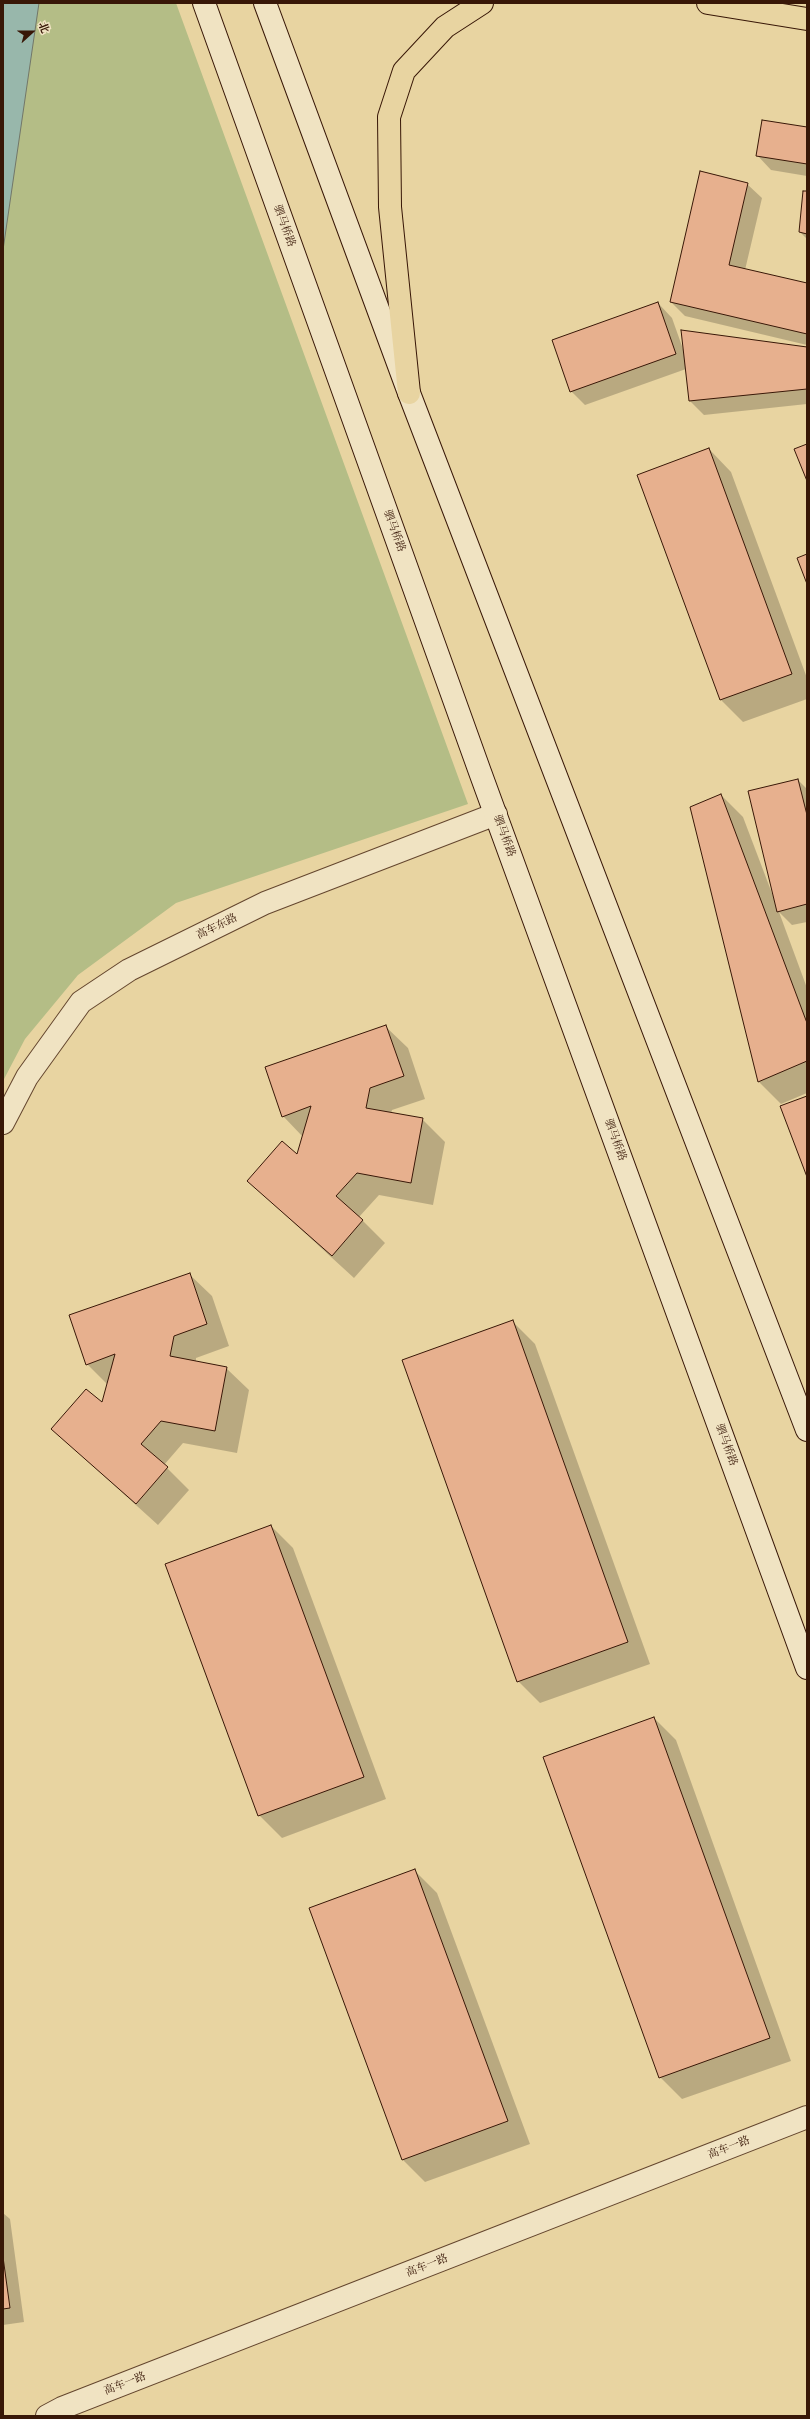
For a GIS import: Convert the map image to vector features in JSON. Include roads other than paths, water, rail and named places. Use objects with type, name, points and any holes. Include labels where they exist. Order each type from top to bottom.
[{"type":"main road","name":"驷马桥路","points":[[204,3],[496,814],[807,1668]]},
{"type":"main road","points":[[264,3],[410,393],[807,1430]]},
{"type":"main road","points":[[410,393],[390,208],[389,117],[404,71],[444,27],[482,3]]},
{"type":"main road","points":[[708,3],[807,19]]},
{"type":"main road","name":"高车东路","points":[[3,1123],[28,1077],[81,1002],[128,970],[265,903],[496,814]]},
{"type":"main road","name":"高车一路","points":[[47,2416],[62,2408],[807,2117]]}]
